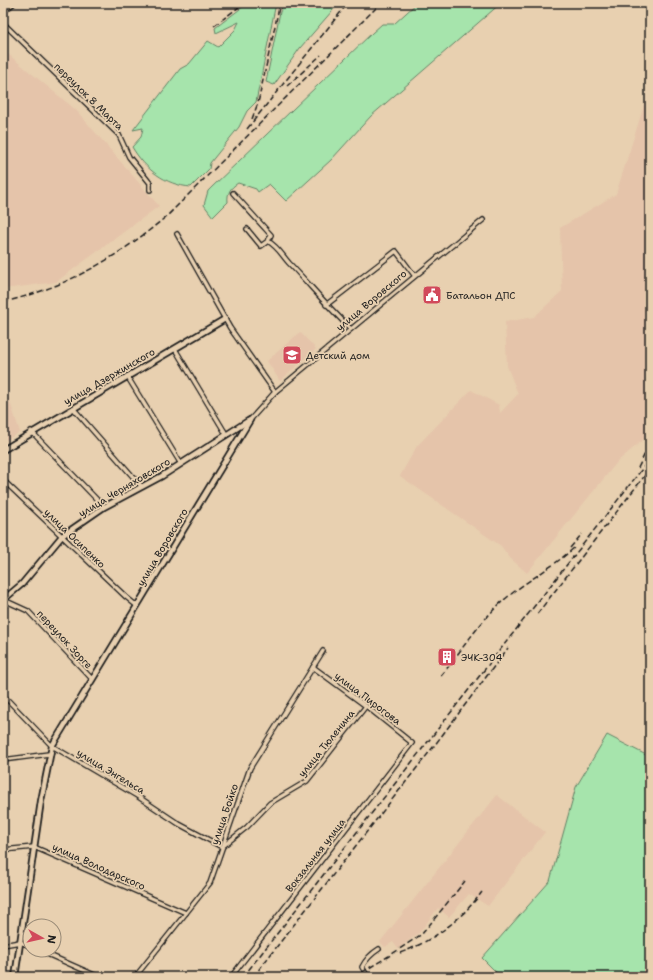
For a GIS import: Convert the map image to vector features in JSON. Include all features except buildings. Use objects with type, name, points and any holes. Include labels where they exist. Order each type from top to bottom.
[{"type":"street","name":"переулок 8 Марта","points":[[3,23],[119,135],[129,157],[150,183],[150,190]]},
{"type":"street","points":[[233,193],[271,235],[268,241],[261,246],[247,229]]},
{"type":"street","name":"улица Воровского","points":[[15,977],[34,847],[49,754],[52,746],[250,420],[275,392],[482,220]]},
{"type":"street","points":[[177,234],[225,319],[275,392]]},
{"type":"street","points":[[268,241],[279,248],[284,258],[326,305],[351,329]]},
{"type":"street","points":[[326,305],[396,250],[414,275]]},
{"type":"street","name":"улица Дзержинского","points":[[3,450],[32,431],[225,319]]},
{"type":"street","points":[[175,349],[226,434]]},
{"type":"street","points":[[127,376],[181,464]]},
{"type":"street","points":[[73,408],[142,487]]},
{"type":"street","name":"улица Черняховского","points":[[4,600],[22,584],[62,536],[104,507],[181,464],[250,420]]},
{"type":"street","points":[[32,431],[104,507]]},
{"type":"street","name":"улица Осипенко","points":[[3,480],[137,606]]},
{"type":"street","name":"переулок Зорге","points":[[4,600],[28,611],[92,679]]},
{"type":"street","name":"улица Бойко","points":[[135,977],[210,883],[231,825],[243,783],[250,768],[323,650]]},
{"type":"street","name":"улица Пирогова","points":[[313,667],[366,706],[412,743]]},
{"type":"street","name":"улица Энгельса","points":[[3,695],[52,746],[137,796],[179,824],[222,847]]},
{"type":"street","name":"улица Тюленина","points":[[222,847],[247,828],[270,803],[307,781],[366,706]]},
{"type":"street","name":"Вокзальная улица","points":[[231,977],[412,743]]},
{"type":"street","points":[[3,760],[49,754]]},
{"type":"street","name":"улица Володарского","points":[[3,850],[34,847],[186,913]]},
{"type":"street","points":[[3,944],[20,942]]},
{"type":"street","points":[[368,977],[362,967],[371,954],[379,949]]},
{"type":"street","points":[[56,958],[99,977]]},
{"type":"shaded area","points":[[3,50],[76,110],[159,206],[56,282],[4,289]]},
{"type":"shaded area","points":[[650,98],[650,434],[618,461],[527,573],[510,558],[501,546],[400,476],[417,446],[471,390],[499,405],[500,413],[518,394],[507,366],[505,322],[534,317],[562,291],[560,228],[616,194],[645,102]]},
{"type":"shaded area","name":"Детский дом","points":[[300,332],[316,349],[280,381],[267,361]]},
{"type":"shaded area","points":[[3,381],[20,432],[3,442]]},
{"type":"shaded area","points":[[497,795],[545,832],[488,906],[469,894],[449,917],[438,908],[420,932],[398,949],[393,942],[385,947],[380,942]]},
{"type":"green space","points":[[248,3],[276,3],[256,102],[247,111],[239,127],[210,163],[209,169],[191,187],[182,186],[164,179],[150,169],[137,155],[132,147],[141,137],[143,128],[133,130],[180,69],[189,64],[208,41],[218,47],[235,30],[239,22],[216,33],[215,28]]},
{"type":"green space","points":[[284,3],[339,3],[300,48],[274,85],[266,82],[280,12]]},
{"type":"green space","points":[[417,3],[501,3],[371,116],[331,160],[286,201],[269,184],[258,192],[256,189],[238,183],[230,191],[228,202],[213,217],[204,205],[208,191],[382,24],[394,24]]},
{"type":"green space","points":[[607,735],[650,757],[650,977],[501,977],[482,958],[550,881],[576,787]]},
{"type":"railway","points":[[214,26],[244,3]]},
{"type":"railway","points":[[252,119],[258,103],[280,3]]},
{"type":"railway","points":[[247,129],[348,3]]},
{"type":"railway","points":[[3,302],[48,288],[91,269],[130,244],[168,215],[381,3]]},
{"type":"railway","points":[[287,86],[321,55]]},
{"type":"railway","points":[[638,468],[650,443]]},
{"type":"railway","points":[[243,977],[650,459]]},
{"type":"railway","points":[[537,614],[650,469]]},
{"type":"railway","points":[[570,548],[582,534]]},
{"type":"railway","points":[[441,676],[495,608],[513,593],[568,554],[576,546]]},
{"type":"railway","points":[[253,977],[434,746],[508,648]]},
{"type":"railway","points":[[354,977],[422,934],[465,881]]},
{"type":"railway","points":[[400,953],[424,942],[446,928],[465,912],[482,892]]},
{"type":"place","name":"Батальон ДПС","points":[[432,295]]},
{"type":"place","name":"Детский дом","points":[[292,355]]},
{"type":"place","name":"ЭЧК-304","points":[[447,657]]}]
